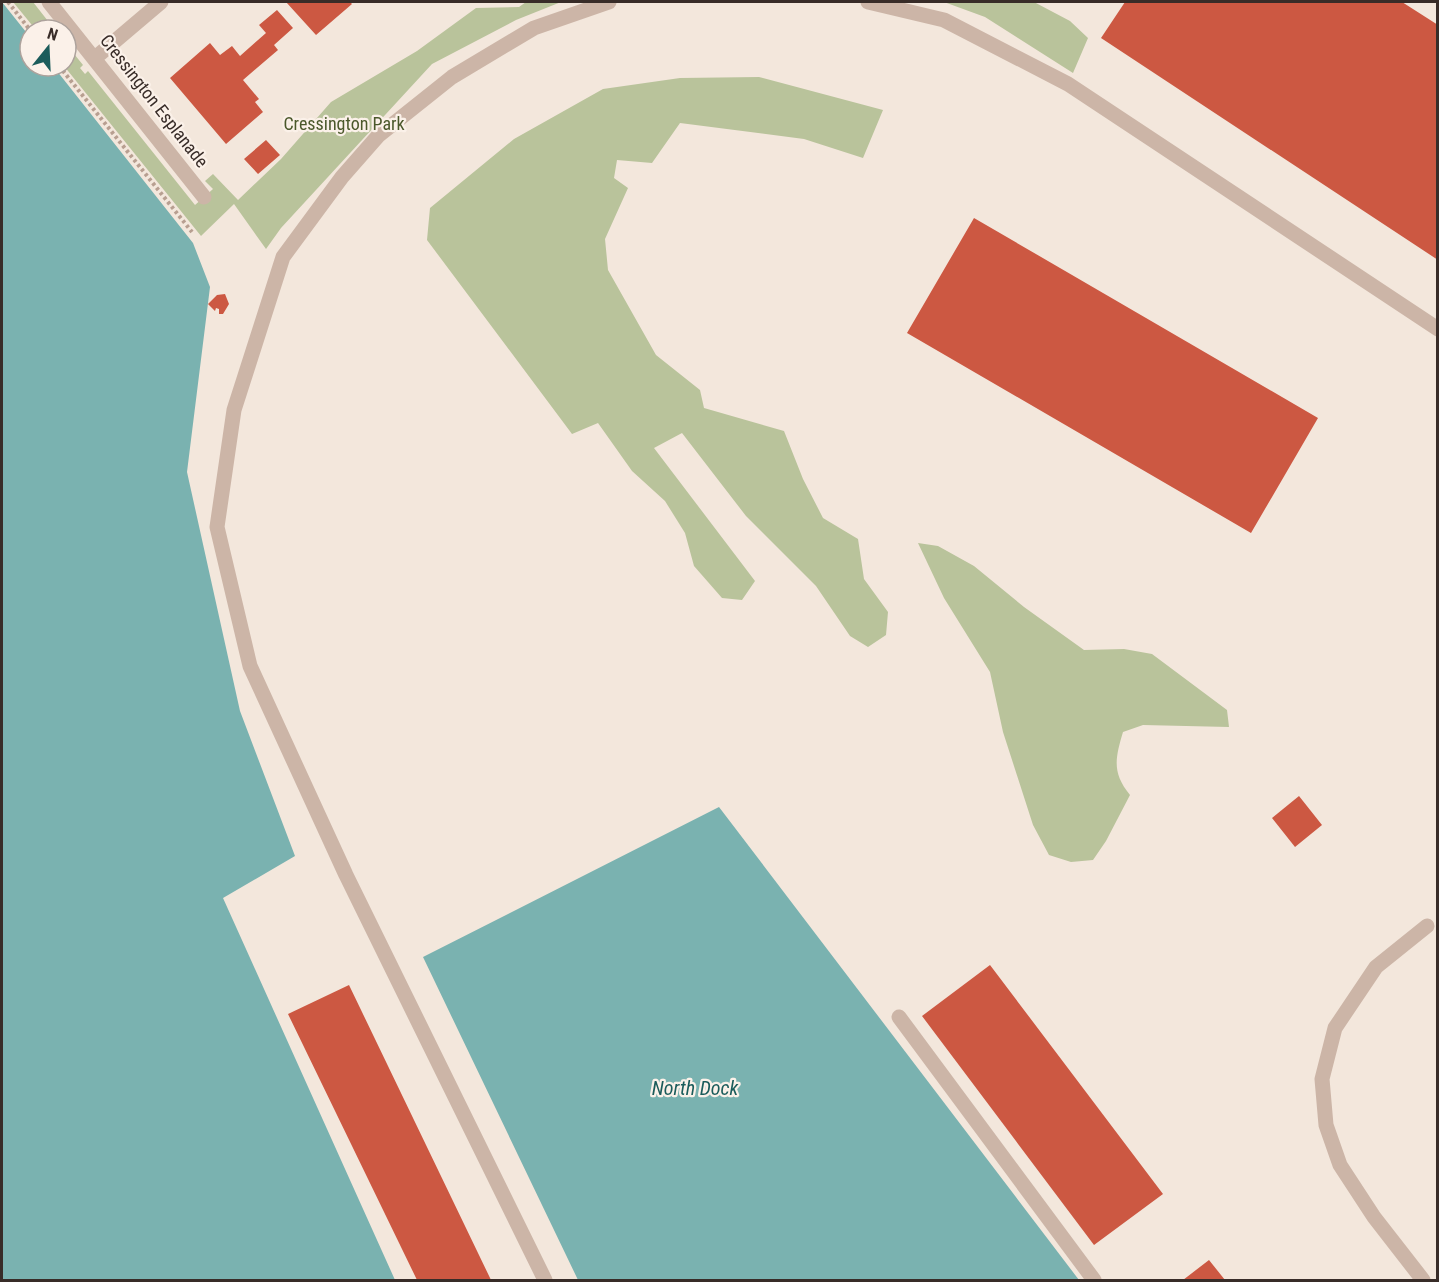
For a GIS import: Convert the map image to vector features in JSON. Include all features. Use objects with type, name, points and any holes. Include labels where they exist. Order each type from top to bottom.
[{"type":"street","name":"Cressington Esplanade","points":[[49,2],[204,197]]},
{"type":"street","points":[[95,58],[161,2]]},
{"type":"street","points":[[545,1281],[346,875],[250,666],[217,527],[234,410],[283,257],[335,186],[378,136],[452,77],[534,28],[609,2]]},
{"type":"street","points":[[868,2],[944,21],[1068,84],[1437,329]]},
{"type":"street","points":[[1424,1281],[1374,1216],[1340,1165],[1326,1125],[1322,1079],[1335,1028],[1376,967],[1427,926]]},
{"type":"street","points":[[898,1017],[1094,1281]]},
{"type":"path","points":[[8,2],[21,18]]},
{"type":"path","points":[[69,78],[192,232]]},
{"type":"green space","points":[[13,2],[33,2],[46,18],[26,18]]},
{"type":"green space","name":"Cressington Park","points":[[526,2],[561,2],[516,20],[432,64],[281,228],[266,249],[234,204],[201,236],[74,78],[78,78],[78,59],[83,65],[80,68],[85,74],[88,71],[195,205],[213,189],[205,181],[213,174],[238,200],[281,159],[331,102],[417,51],[476,8],[519,7]]},
{"type":"green space","points":[[944,2],[1034,2],[1070,21],[1088,38],[1073,73],[985,17]]},
{"type":"green space","points":[[759,77],[883,110],[863,158],[804,139],[680,123],[652,163],[617,160],[614,178],[628,188],[605,239],[608,270],[656,355],[700,390],[704,408],[784,431],[803,479],[823,518],[858,539],[864,579],[888,612],[886,635],[868,647],[850,636],[816,586],[746,516],[682,433],[654,448],[755,581],[742,600],[722,598],[694,566],[685,533],[665,501],[632,471],[598,423],[572,434],[427,240],[430,208],[514,139],[603,89],[680,78]]},
{"type":"green space","points":[[918,543],[938,546],[974,566],[1024,607],[1084,650],[1124,649],[1152,654],[1227,710],[1229,727],[1143,725],[1123,732],[1117,765],[1120,780],[1130,795],[1106,841],[1093,860],[1071,862],[1049,855],[1033,825],[1003,732],[990,672],[944,598]]},
{"type":"water","points":[[2,2],[18,22],[18,78],[62,78],[193,243],[210,287],[187,472],[240,711],[295,856],[223,898],[395,1280],[2,1280]]},
{"type":"water","name":"North Dock","points":[[719,807],[1079,1280],[578,1280],[423,957]]},
{"type":"building","points":[[286,2],[350,2],[352,4],[316,35]]},
{"type":"building","points":[[1125,2],[1402,2],[1438,25],[1438,260],[1101,38]]},
{"type":"building","points":[[277,10],[293,28],[274,45],[278,50],[243,80],[259,99],[255,102],[263,112],[226,144],[170,78],[210,43],[220,55],[232,46],[240,56],[266,33],[259,25]]},
{"type":"building","points":[[266,140],[280,155],[258,174],[244,159]]},
{"type":"building","points":[[974,218],[1318,418],[1251,533],[907,333]]},
{"type":"building","points":[[225,294],[229,304],[223,314],[219,314],[219,309],[216,308],[215,311],[208,304],[217,295]]},
{"type":"building","points":[[1299,796],[1322,825],[1295,847],[1272,818]]},
{"type":"building","points":[[990,965],[1163,1194],[1094,1245],[922,1016]]},
{"type":"building","points":[[349,985],[491,1280],[417,1280],[288,1014]]},
{"type":"building","points":[[1209,1260],[1225,1280],[1183,1280]]}]
